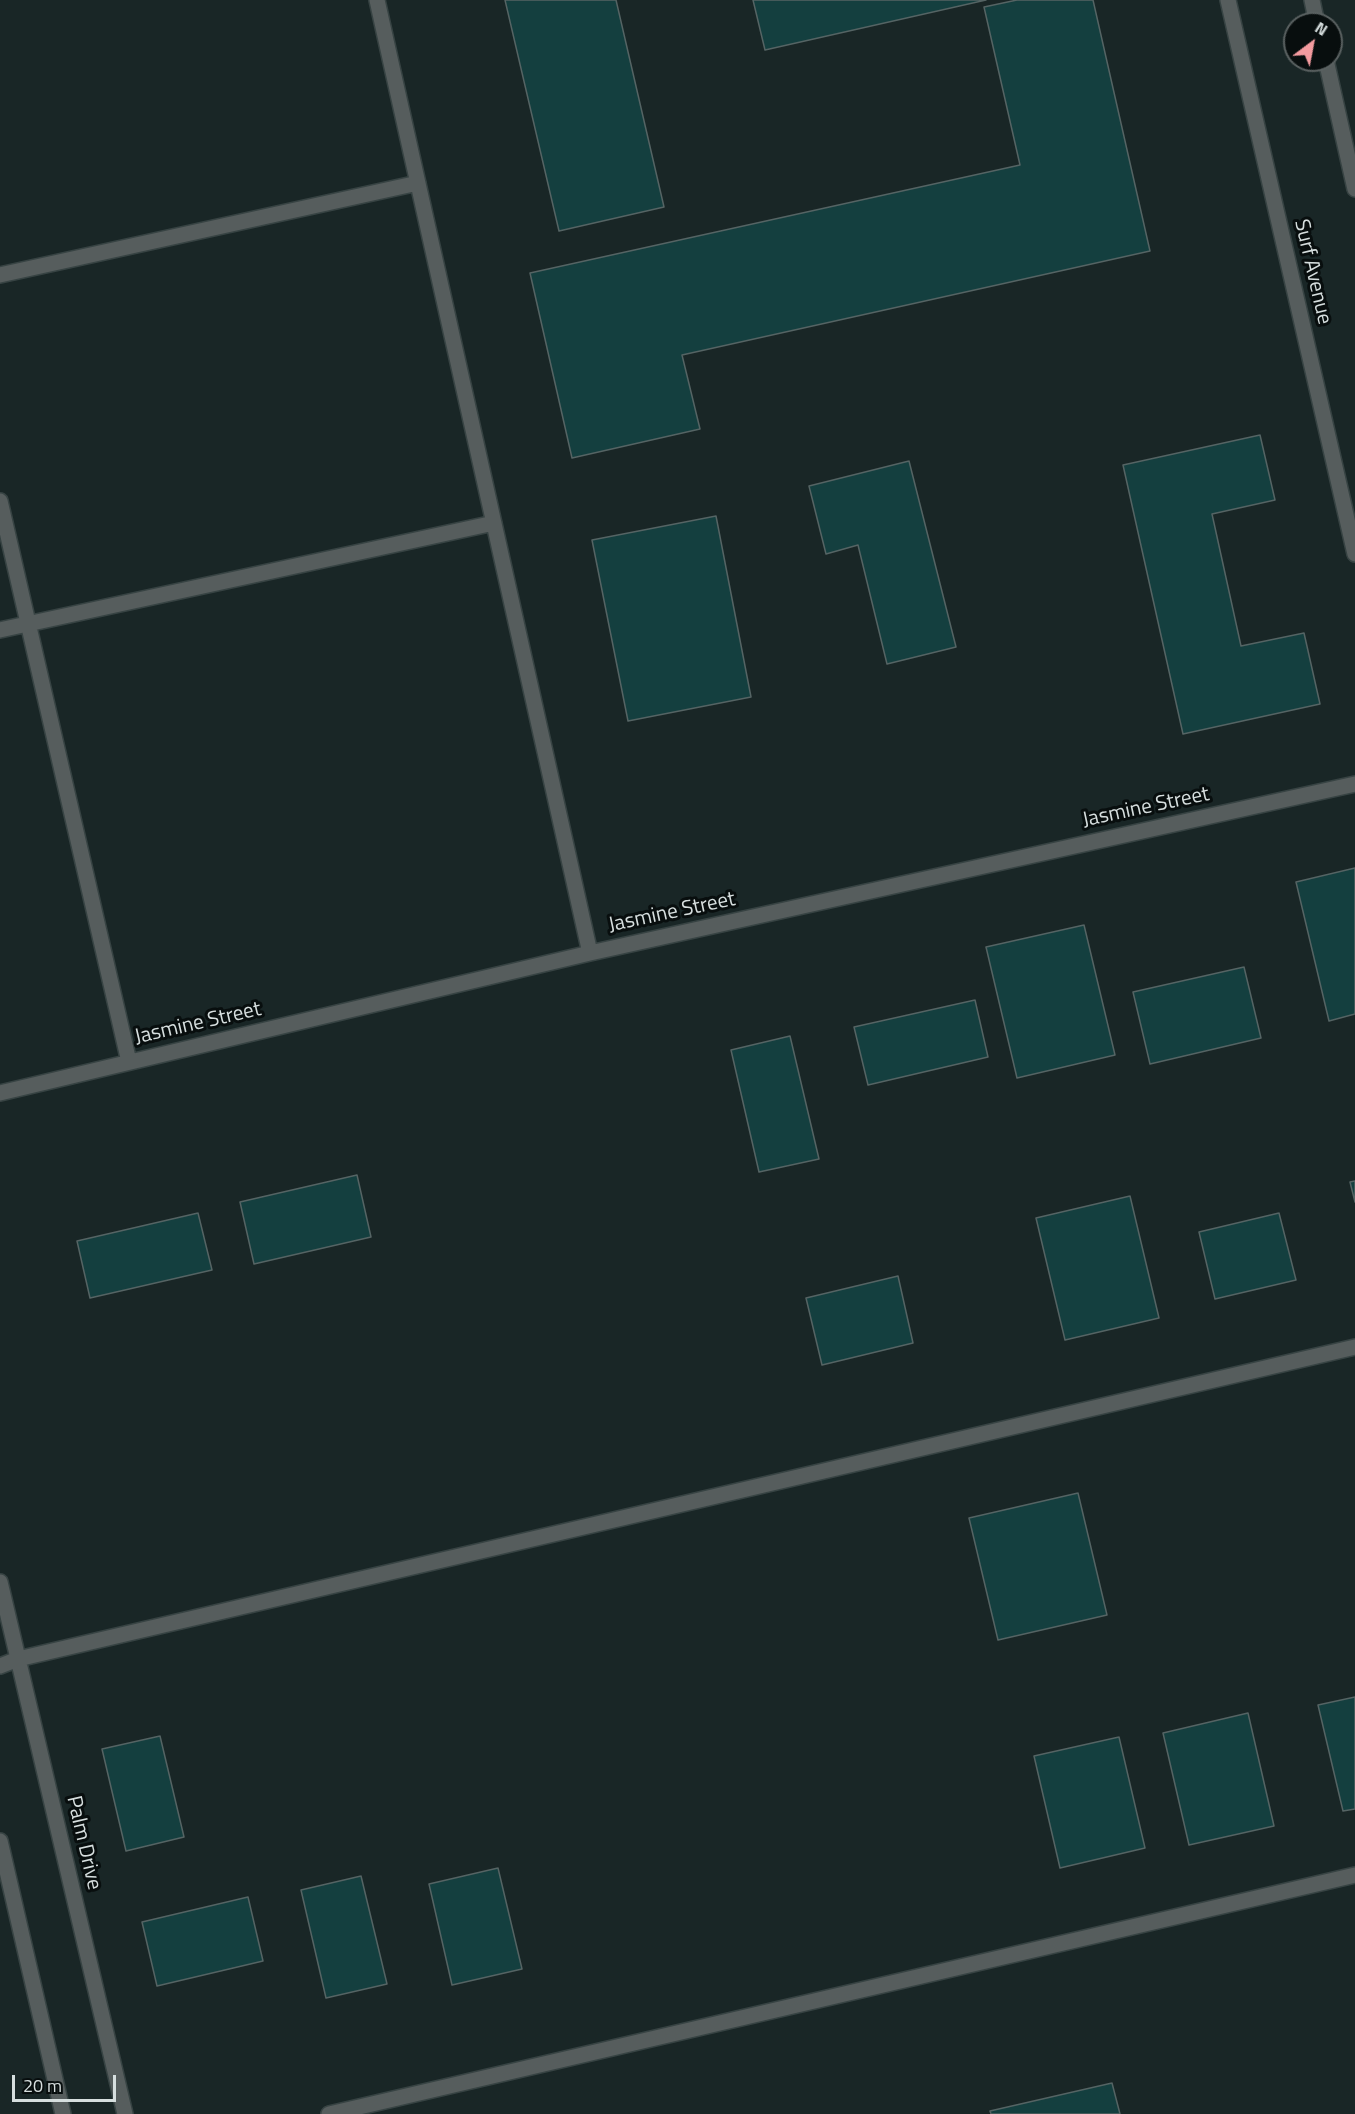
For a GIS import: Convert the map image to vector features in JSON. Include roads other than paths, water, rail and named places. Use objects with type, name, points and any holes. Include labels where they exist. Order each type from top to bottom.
[{"type":"street","points":[[377,0],[590,953]]},
{"type":"street","name":"Surf Avenue","points":[[1228,0],[1355,554]]},
{"type":"street","points":[[1329,72],[1355,189]]},
{"type":"street","points":[[0,275],[418,183]]},
{"type":"street","points":[[0,501],[129,1062]]},
{"type":"street","points":[[0,630],[494,523]]},
{"type":"street","name":"Jasmine Street","points":[[0,1093],[590,953],[1355,784]]},
{"type":"street","points":[[0,1666],[18,1659],[1355,1347]]},
{"type":"street","name":"Palm Drive","points":[[0,1582],[125,2114]]},
{"type":"street","points":[[0,1841],[63,2114]]},
{"type":"street","points":[[328,2114],[1355,1875]]}]
